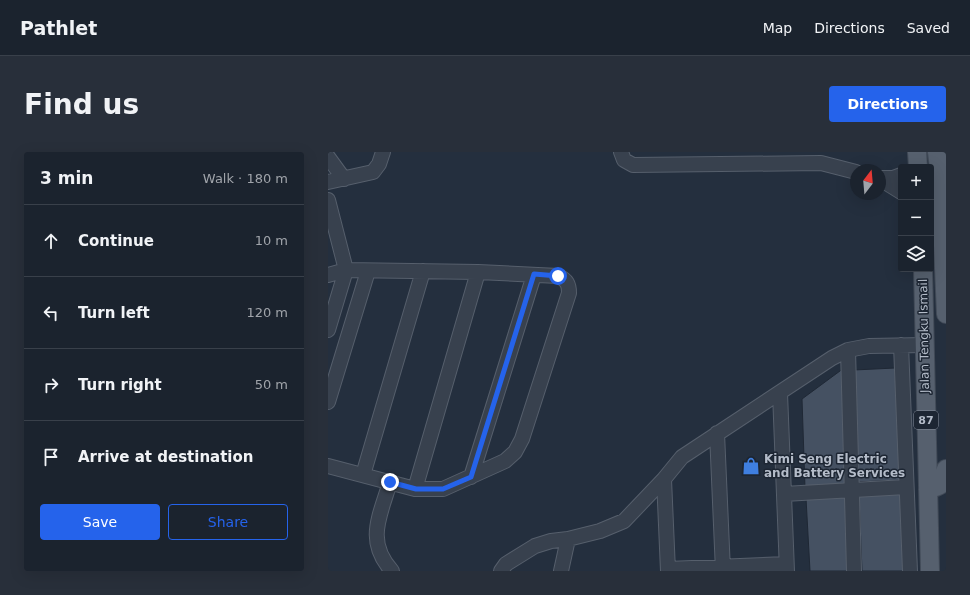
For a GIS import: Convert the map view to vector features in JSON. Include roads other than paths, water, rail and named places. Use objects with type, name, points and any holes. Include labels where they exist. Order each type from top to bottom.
[{"type":"main road","points":[[916,152],[918,164]]},
{"type":"main road","name":"Jalan Tengku Ismail","points":[[937,152],[940,177],[946,314]]},
{"type":"main road","name":"Jalan Tengku Ismail","points":[[922,272],[930,571]]},
{"type":"main road","points":[[928,489],[939,487],[944,482],[946,469]]},
{"type":"street","points":[[328,182],[373,172],[379,164],[383,152]]},
{"type":"street","points":[[621,152],[624,160],[633,165],[820,158],[850,170]]},
{"type":"street","points":[[910,164],[916,152]]},
{"type":"street","points":[[328,157],[344,179]]},
{"type":"street","points":[[886,178],[898,176]]},
{"type":"street","points":[[886,182],[898,190]]},
{"type":"street","points":[[328,200],[331,224],[346,270],[328,330]]},
{"type":"street","points":[[328,275],[346,270],[534,274],[558,276],[564,279],[569,285],[569,293],[522,439],[515,452],[505,461],[443,489],[416,489],[328,466]]},
{"type":"street","points":[[328,402],[368,271]]},
{"type":"street","points":[[363,475],[422,271]]},
{"type":"street","points":[[416,489],[478,272]]},
{"type":"street","points":[[471,477],[534,274]]},
{"type":"street","name":"Jalan Tengku Ismail","points":[[901,345],[910,571]]},
{"type":"street","points":[[501,571],[506,564],[535,546],[551,541],[568,539],[600,531],[624,521],[664,479],[682,457],[832,358],[848,350],[869,346],[924,345]]},
{"type":"street","points":[[848,350],[854,571]]},
{"type":"street","points":[[664,479],[668,570],[786,567],[780,393]]},
{"type":"street","points":[[717,433],[723,569]]},
{"type":"street","points":[[390,482],[378,521],[376,535],[379,551],[386,565],[392,571]]},
{"type":"street","points":[[784,494],[906,487]]},
{"type":"street","points":[[561,571],[568,539]]},
{"type":"place","name":"Kimi Seng Electric and Battery Services","points":[[751,466]]}]
